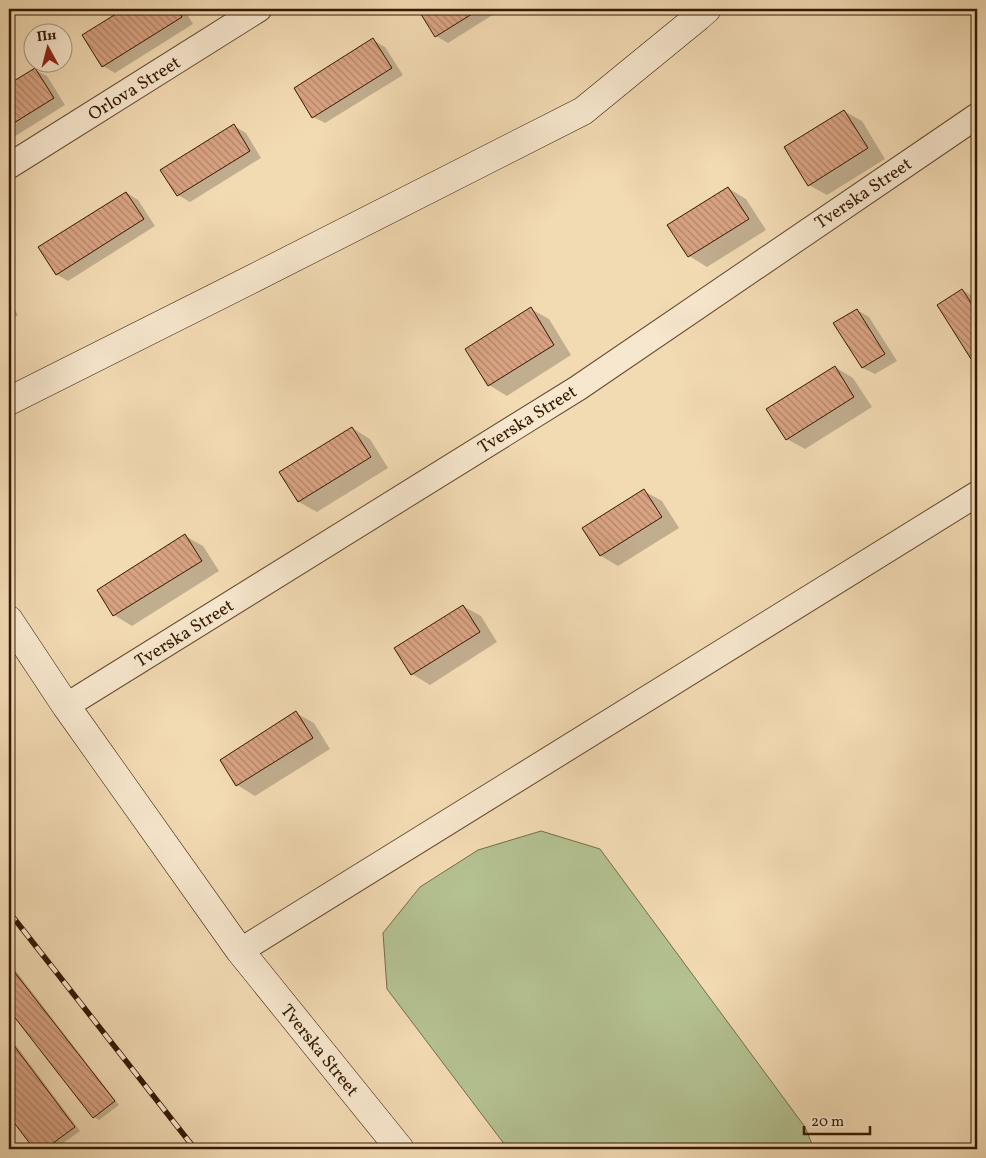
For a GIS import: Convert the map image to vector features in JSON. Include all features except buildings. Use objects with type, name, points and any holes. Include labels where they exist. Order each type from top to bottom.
[{"type":"main road","points":[[9,401],[582,111],[707,9]]},
{"type":"main road","name":"Tverska Street","points":[[9,620],[66,706],[240,951],[400,1149]]},
{"type":"street","name":"Orlova Street","points":[[9,166],[258,9]]},
{"type":"street","name":"Tverska Street","points":[[66,706],[578,388],[977,116]]},
{"type":"street","points":[[240,951],[977,494]]},
{"type":"green space","points":[[541,831],[600,849],[805,1127],[814,1149],[508,1149],[387,989],[383,933],[420,887],[478,850]]},
{"type":"railway","points":[[9,912],[195,1149]]}]
